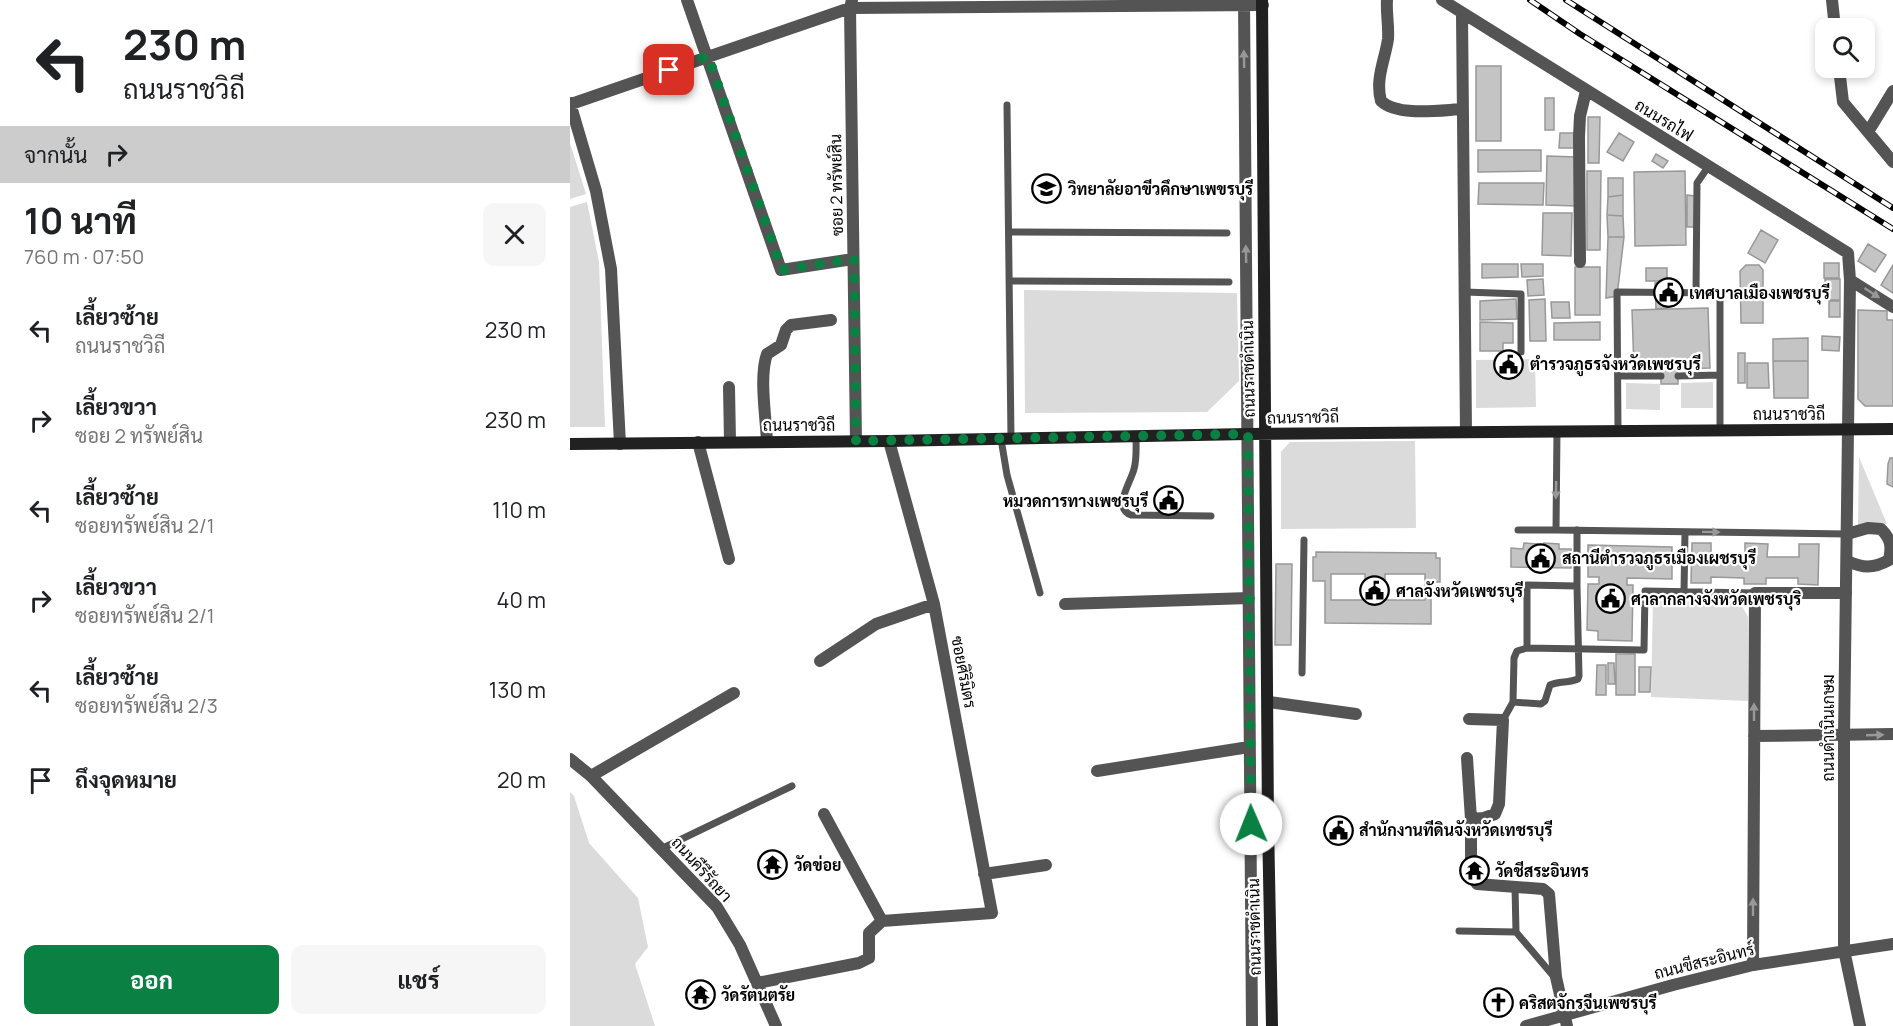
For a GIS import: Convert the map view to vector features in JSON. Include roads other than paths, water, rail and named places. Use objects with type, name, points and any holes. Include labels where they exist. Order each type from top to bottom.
[{"type":"main road","name":"ถนนราชดำเนิน","points":[[1263,2],[1263,277],[1272,1026]]},
{"type":"main road","name":"ถนนราชวิถี","points":[[570,444],[1248,434],[1893,429]]},
{"type":"street","points":[[687,0],[782,270],[854,259]]},
{"type":"street","points":[[1387,0],[1388,33],[1379,82],[1381,101],[1395,109],[1419,111],[1463,109]]},
{"type":"street","name":"ถนนรถไฟ","points":[[1442,0],[1848,253],[1850,280],[1848,430]]},
{"type":"street","points":[[1244,2],[1252,1026]]},
{"type":"street","points":[[621,444],[611,269],[596,191],[570,104],[708,56],[849,3],[1263,2]]},
{"type":"street","points":[[1829,2],[1833,18]]},
{"type":"street","name":"ซอย 2 ทรัพย์สิน","points":[[849,3],[856,441]]},
{"type":"street","points":[[1462,14],[1466,432]]},
{"type":"street","points":[[1840,78],[1843,102],[1893,162]]},
{"type":"street","points":[[1580,262],[1579,127],[1586,91]]},
{"type":"street","points":[[1868,132],[1893,91]]},
{"type":"street","points":[[1247,277],[1263,277]]},
{"type":"street","points":[[1850,280],[1893,307]]},
{"type":"street","points":[[767,442],[765,364],[768,354],[781,345],[786,330],[791,325],[831,320]]},
{"type":"street","points":[[729,387],[730,442]]},
{"type":"street","name":"ถนนดำเนินเกษม","points":[[1848,430],[1844,736],[1845,950],[1860,1026]]},
{"type":"street","name":"ซอยศิริมิตร","points":[[882,921],[992,913],[934,604],[889,441]]},
{"type":"street","points":[[698,442],[729,559]]},
{"type":"street","points":[[1847,534],[1868,528],[1881,529],[1890,538],[1892,548],[1891,562],[1878,567],[1863,567],[1847,561]]},
{"type":"street","points":[[1249,585],[1267,585]]},
{"type":"street","points":[[1753,965],[1755,593],[1846,593]]},
{"type":"street","points":[[1065,604],[1249,598]]},
{"type":"street","points":[[820,661],[876,624],[934,604]]},
{"type":"street","points":[[591,776],[734,693]]},
{"type":"street","points":[[1269,702],[1356,714]]},
{"type":"street","points":[[1469,719],[1503,720],[1498,810],[1490,816],[1471,819]]},
{"type":"street","points":[[1754,736],[1893,734]]},
{"type":"street","points":[[1097,771],[1249,747]]},
{"type":"street","points":[[1467,758],[1473,882],[1483,885],[1543,889],[1549,894],[1556,979],[1566,1021]]},
{"type":"street","name":"ถนนคีรีรัถยา","points":[[570,759],[591,776],[717,907],[740,945],[776,1026]]},
{"type":"street","points":[[757,983],[859,963],[869,958],[869,933],[882,921],[824,814]]},
{"type":"street","points":[[1251,824],[1268,824]]},
{"type":"street","points":[[984,874],[1046,865]]},
{"type":"street","name":"ถนนขีสระอินทร์","points":[[1526,1026],[1566,1021],[1673,985],[1753,965],[1893,944]]},
{"type":"street","points":[[1252,997],[1271,998]]},
{"type":"lane","points":[[1007,105],[1010,281],[1007,475],[1040,593]]},
{"type":"lane","points":[[1696,292],[1697,183],[1708,167]]},
{"type":"lane","points":[[1009,232],[1227,233]]},
{"type":"lane","points":[[1010,281],[1229,282]]},
{"type":"lane","points":[[1465,292],[1521,294],[1521,352]]},
{"type":"lane","points":[[1618,431],[1617,292],[1720,293],[1720,430]]},
{"type":"lane","points":[[1678,376],[1720,375]]},
{"type":"lane","points":[[1618,376],[1661,376]]},
{"type":"lane","points":[[1556,530],[1557,431]]},
{"type":"lane","points":[[1136,436],[1135,466],[1123,504],[1126,513],[1131,515],[1211,516]]},
{"type":"lane","points":[[1518,530],[1847,534]]},
{"type":"lane","points":[[1513,702],[1541,704],[1545,701],[1550,685],[1578,679],[1577,530]]},
{"type":"lane","points":[[1684,592],[1685,531]]},
{"type":"lane","points":[[1302,673],[1304,540]]},
{"type":"lane","points":[[1527,648],[1527,585],[1577,586]]},
{"type":"lane","points":[[1503,720],[1513,702],[1514,658],[1517,651],[1527,648],[1644,650],[1645,591],[1755,593]]},
{"type":"lane","points":[[661,849],[792,786]]},
{"type":"lane","points":[[1515,888],[1516,932],[1556,979]]},
{"type":"lane","points":[[1459,931],[1516,932]]},
{"type":"railway","points":[[1530,0],[1580,34],[1893,229]]},
{"type":"railway","points":[[1566,0],[1893,208]]},
{"type":"place","name":"วิทยาลัยอาขีวคึกษาเพขรบุรี","points":[[1047,189]]},
{"type":"place","name":"เทศบาลเมืองเพชรบุรี","points":[[1668,293]]},
{"type":"place","name":"ตำรวจภูธรจังหวัดเพชรบุรี","points":[[1509,364]]},
{"type":"place","name":"หมวดการทางเพชรบุรี","points":[[1169,501]]},
{"type":"place","name":"สถานีตำรวจภูธรเมืองเผชรบุรี","points":[[1541,558]]},
{"type":"place","name":"ศาลจังหวัดเพชรบุรี","points":[[1375,591]]},
{"type":"place","name":"ศาลากลางจังหวัดเพชรบุริ","points":[[1610,599]]},
{"type":"place","name":"สำนักงานทีดินจังหวัดเทชรบุรี","points":[[1338,830]]},
{"type":"place","name":"วัดข่อย","points":[[773,865]]},
{"type":"place","name":"วัดชีสระอินทร","points":[[1474,871]]},
{"type":"place","name":"วัดรัตนตรัย","points":[[700,995]]},
{"type":"place","name":"คริสตจักรจีนเพชรบุรี","points":[[1498,1003]]}]
